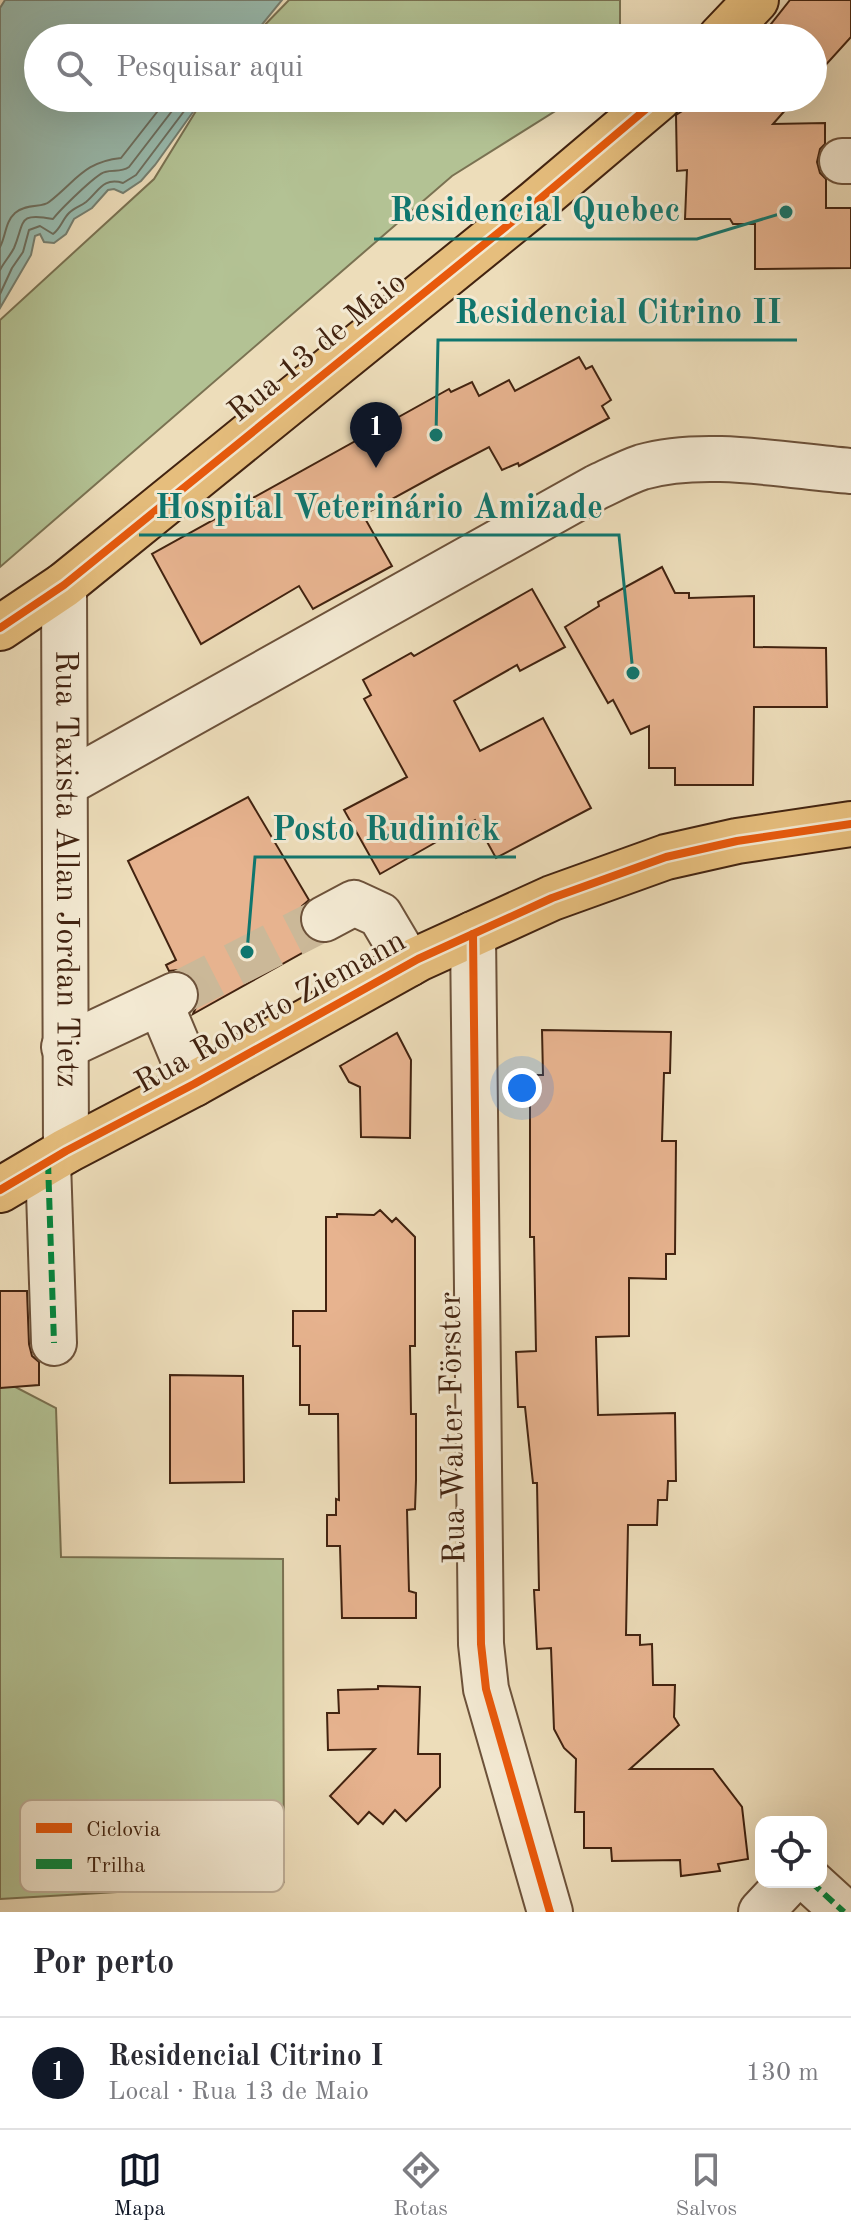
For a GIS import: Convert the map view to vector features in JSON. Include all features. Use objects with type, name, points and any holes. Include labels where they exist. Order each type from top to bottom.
[{"type":"main road","points":[[733,24],[756,0]]},
{"type":"main road","name":"Rua 13 de Maio","points":[[0,628],[64,585],[535,203],[642,112]]},
{"type":"main road","name":"Rua Roberto Ziemann","points":[[0,1190],[409,964],[552,898],[666,857],[737,841],[851,824]]},
{"type":"street","points":[[65,784],[597,487],[642,467],[679,461],[720,460],[851,471]]},
{"type":"street","name":"Rua Taxista Allan Jordan Tietz","points":[[54,1343],[57,1156],[64,1047],[64,585]]},
{"type":"street","points":[[324,919],[354,903],[380,915],[409,964]]},
{"type":"street","name":"Rua Walter Förster","points":[[473,934],[481,1644],[486,1689],[550,1912]]},
{"type":"street","points":[[64,1047],[167,999],[194,1084]]},
{"type":"street","points":[[791,1895],[844,1912]]},
{"type":"green space","points":[[289,0],[620,0],[620,24],[266,24]]},
{"type":"green space","points":[[195,112],[554,112],[452,176],[0,567],[0,320],[154,179]]},
{"type":"green space","points":[[0,1379],[56,1408],[61,1557],[283,1559],[284,1800],[20,1800],[20,1892],[117,1892],[0,1899]]},
{"type":"water","points":[[5,0],[282,0],[262,24],[24,24],[24,112],[193,112],[141,181],[123,193],[108,190],[92,208],[74,219],[66,234],[54,243],[44,242],[40,234],[35,236],[31,255],[0,308],[0,8]]},
{"type":"building","points":[[790,0],[851,0],[851,37],[827,64],[827,24],[771,24]]},
{"type":"building","points":[[681,112],[784,112],[773,124],[825,123],[825,144],[820,149],[817,162],[820,173],[826,179],[826,208],[851,208],[851,268],[755,269],[755,224],[733,224],[730,219],[685,219],[687,170],[677,171],[676,115]]},
{"type":"building","points":[[579,357],[586,369],[592,366],[611,400],[602,406],[609,418],[519,466],[518,463],[502,470],[489,447],[363,515],[392,566],[313,609],[299,586],[201,644],[152,554],[449,389],[451,392],[472,382],[479,396],[509,380],[515,391]]},
{"type":"building","points":[[662,567],[675,593],[689,593],[689,598],[754,596],[754,647],[826,648],[827,707],[754,707],[753,785],[675,785],[675,768],[649,768],[649,726],[631,734],[613,700],[608,703],[565,627],[599,606],[598,602]]},
{"type":"building","points":[[532,589],[565,647],[520,671],[517,665],[454,701],[480,751],[543,718],[591,808],[496,858],[475,820],[380,874],[344,810],[407,777],[364,699],[371,695],[363,680],[411,653],[414,656]]},
{"type":"building","points":[[248,797],[309,900],[302,906],[299,917],[302,930],[310,940],[320,943],[193,1014],[200,998],[198,985],[189,974],[169,971],[166,965],[176,960],[128,861]]},
{"type":"building","points":[[542,1030],[671,1032],[670,1073],[664,1073],[662,1141],[676,1141],[675,1254],[666,1254],[666,1279],[629,1278],[629,1336],[596,1337],[598,1415],[675,1413],[676,1481],[668,1481],[667,1500],[658,1500],[657,1525],[628,1525],[626,1635],[640,1635],[640,1645],[652,1644],[653,1685],[675,1685],[674,1717],[679,1725],[630,1769],[713,1769],[742,1807],[748,1859],[718,1864],[720,1871],[681,1876],[680,1860],[612,1861],[611,1848],[584,1848],[584,1812],[575,1812],[576,1759],[564,1748],[554,1729],[551,1648],[537,1649],[534,1590],[539,1590],[537,1483],[533,1483],[525,1407],[518,1407],[516,1352],[536,1351],[534,1237],[530,1237],[530,1095],[533,1095],[532,1075],[543,1075]]},
{"type":"building","points":[[397,1033],[411,1060],[410,1138],[361,1137],[360,1087],[349,1082],[340,1066]]},
{"type":"building","points":[[380,1210],[392,1222],[396,1218],[415,1237],[415,1346],[410,1346],[411,1414],[416,1414],[416,1480],[415,1509],[407,1510],[409,1591],[416,1593],[416,1618],[342,1618],[340,1546],[327,1546],[327,1515],[336,1515],[336,1499],[339,1500],[338,1414],[309,1414],[309,1405],[300,1405],[300,1346],[293,1346],[293,1311],[326,1311],[326,1217],[337,1217],[337,1214],[374,1215]]},
{"type":"building","points":[[0,1291],[27,1291],[29,1344],[32,1356],[39,1362],[39,1385],[0,1388]]},
{"type":"building","points":[[170,1375],[243,1376],[244,1482],[170,1483]]},
{"type":"building","points":[[378,1686],[420,1687],[418,1754],[440,1754],[440,1787],[406,1821],[395,1810],[383,1824],[369,1812],[358,1824],[330,1796],[375,1749],[328,1750],[327,1713],[339,1713],[338,1690],[378,1689]]},
{"type":"tunnel","points":[[175,995],[324,919]]},
{"type":"marked path","points":[[48,1162],[54,1343]]},
{"type":"marked path","points":[[818,1888],[844,1912]]},
{"type":"cycle path","points":[[0,628],[64,585],[535,203],[642,112]]},
{"type":"cycle path","points":[[0,1190],[418,959],[552,898],[666,857],[737,841],[851,824]]},
{"type":"cycle path","points":[[473,934],[481,1644],[486,1689],[550,1912]]},
{"type":"place","name":"Residencial Quebec","points":[[786,212]]},
{"type":"place","name":"Residencial Citrino II","points":[[436,435]]},
{"type":"place","name":"Residencial Citrino I","points":[[376,468]]},
{"type":"place","name":"Hospital Veterinário Amizade","points":[[633,673]]},
{"type":"place","name":"Posto Rudinick","points":[[247,952]]}]
